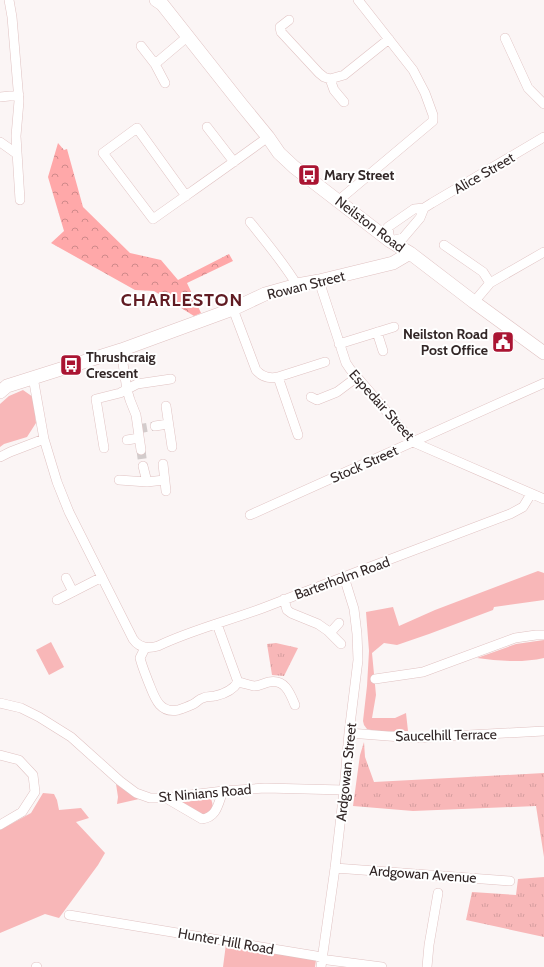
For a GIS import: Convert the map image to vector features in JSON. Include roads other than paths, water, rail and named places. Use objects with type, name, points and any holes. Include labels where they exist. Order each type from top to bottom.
[{"type":"main road","name":"Neilston Road","points":[[156,0],[162,4],[280,153],[294,167],[339,200],[390,241],[410,253],[544,353]]},
{"type":"main road","name":"Rowan Street","points":[[0,392],[7,386],[121,350],[233,309],[265,294],[296,285],[393,264],[410,253]]},
{"type":"street","points":[[9,0],[12,17],[19,95],[16,136],[20,200]]},
{"type":"street","points":[[339,200],[433,121],[433,115],[425,93],[413,70],[359,0]]},
{"type":"street","points":[[289,20],[280,27],[281,32],[319,73],[330,79],[344,75],[389,39]]},
{"type":"street","points":[[155,64],[188,37]]},
{"type":"street","points":[[505,38],[528,88],[544,104]]},
{"type":"street","points":[[141,46],[155,64],[165,83]]},
{"type":"street","points":[[330,79],[334,90],[344,102]]},
{"type":"street","points":[[0,97],[19,95]]},
{"type":"street","points":[[207,127],[234,162]]},
{"type":"street","points":[[186,196],[137,128],[103,153],[153,220],[234,162],[268,136]]},
{"type":"street","name":"Alice Street","points":[[424,208],[420,218],[403,238],[390,241],[388,227],[414,209],[424,208],[544,137]]},
{"type":"street","points":[[0,142],[17,154]]},
{"type":"street","points":[[250,222],[296,285]]},
{"type":"street","points":[[444,245],[483,272],[490,283]]},
{"type":"street","points":[[474,302],[490,283],[541,254],[544,246]]},
{"type":"street","name":"Espedair Street","points":[[319,281],[346,363],[413,442],[544,499]]},
{"type":"street","points":[[233,309],[256,370],[259,374],[265,377],[278,377],[325,362]]},
{"type":"street","points":[[339,344],[394,328]]},
{"type":"street","points":[[378,332],[383,351]]},
{"type":"street","points":[[121,350],[127,390],[136,415],[141,450]]},
{"type":"street","points":[[33,377],[44,439],[57,482],[67,508],[133,639],[144,648],[140,658],[154,697],[160,705],[169,710],[182,709],[194,704],[199,699],[229,691],[238,682]]},
{"type":"street","points":[[278,377],[298,435]]},
{"type":"street","points":[[311,397],[317,400],[337,392],[357,377]]},
{"type":"street","points":[[104,448],[96,399],[120,393],[137,384],[171,379]]},
{"type":"street","name":"Stock Street","points":[[250,515],[544,383]]},
{"type":"street","points":[[166,406],[172,447]]},
{"type":"street","points":[[155,426],[168,424]]},
{"type":"street","points":[[127,440],[139,438]]},
{"type":"street","points":[[0,457],[44,439]]},
{"type":"street","points":[[163,464],[166,491]]},
{"type":"street","points":[[143,466],[147,482]]},
{"type":"street","points":[[119,480],[147,482],[164,480]]},
{"type":"street","name":"Barterholm Road","points":[[144,648],[154,648],[510,514],[523,507],[531,494]]},
{"type":"street","points":[[57,600],[102,577]]},
{"type":"street","name":"Ardgowan Street","points":[[322,963],[335,868],[357,672],[358,654],[354,609],[344,577]]},
{"type":"street","points":[[66,578],[73,592]]},
{"type":"street","points":[[284,599],[287,610],[318,624],[341,644]]},
{"type":"street","points":[[330,633],[339,623]]},
{"type":"street","points":[[217,624],[238,682]]},
{"type":"street","points":[[374,679],[423,672],[515,638],[544,635]]},
{"type":"street","points":[[238,682],[254,686],[268,682],[280,683],[288,690],[295,706]]},
{"type":"street","name":"St Ninians Road","points":[[0,703],[21,708],[39,717],[71,737],[120,781],[136,793],[150,798],[166,798],[223,791],[265,788],[344,790]]},
{"type":"street","name":"Saucelhill Terrace","points":[[349,733],[414,738],[544,731]]},
{"type":"street","points":[[0,755],[19,760],[33,775],[35,792],[22,812],[0,825]]},
{"type":"street","points":[[166,798],[202,819],[214,815],[223,791]]},
{"type":"street","name":"Ardgowan Avenue","points":[[335,868],[510,881]]},
{"type":"street","points":[[427,967],[428,945],[438,893]]},
{"type":"street","name":"Hunter Hill Road","points":[[69,915],[316,956],[322,963],[328,960],[382,967]]},
{"type":"tunnel","points":[[138,429],[155,426]]},
{"type":"tunnel","points":[[141,450],[143,466]]},
{"type":"place","name":"Mary Street","points":[[309,175]]},
{"type":"place","name":"Neilston Road Post Office","points":[[503,342]]},
{"type":"place","name":"Thrushcraig Crescent","points":[[71,365]]},
{"type":"district","name":"CHARLESTON","points":[[182,300]]}]
